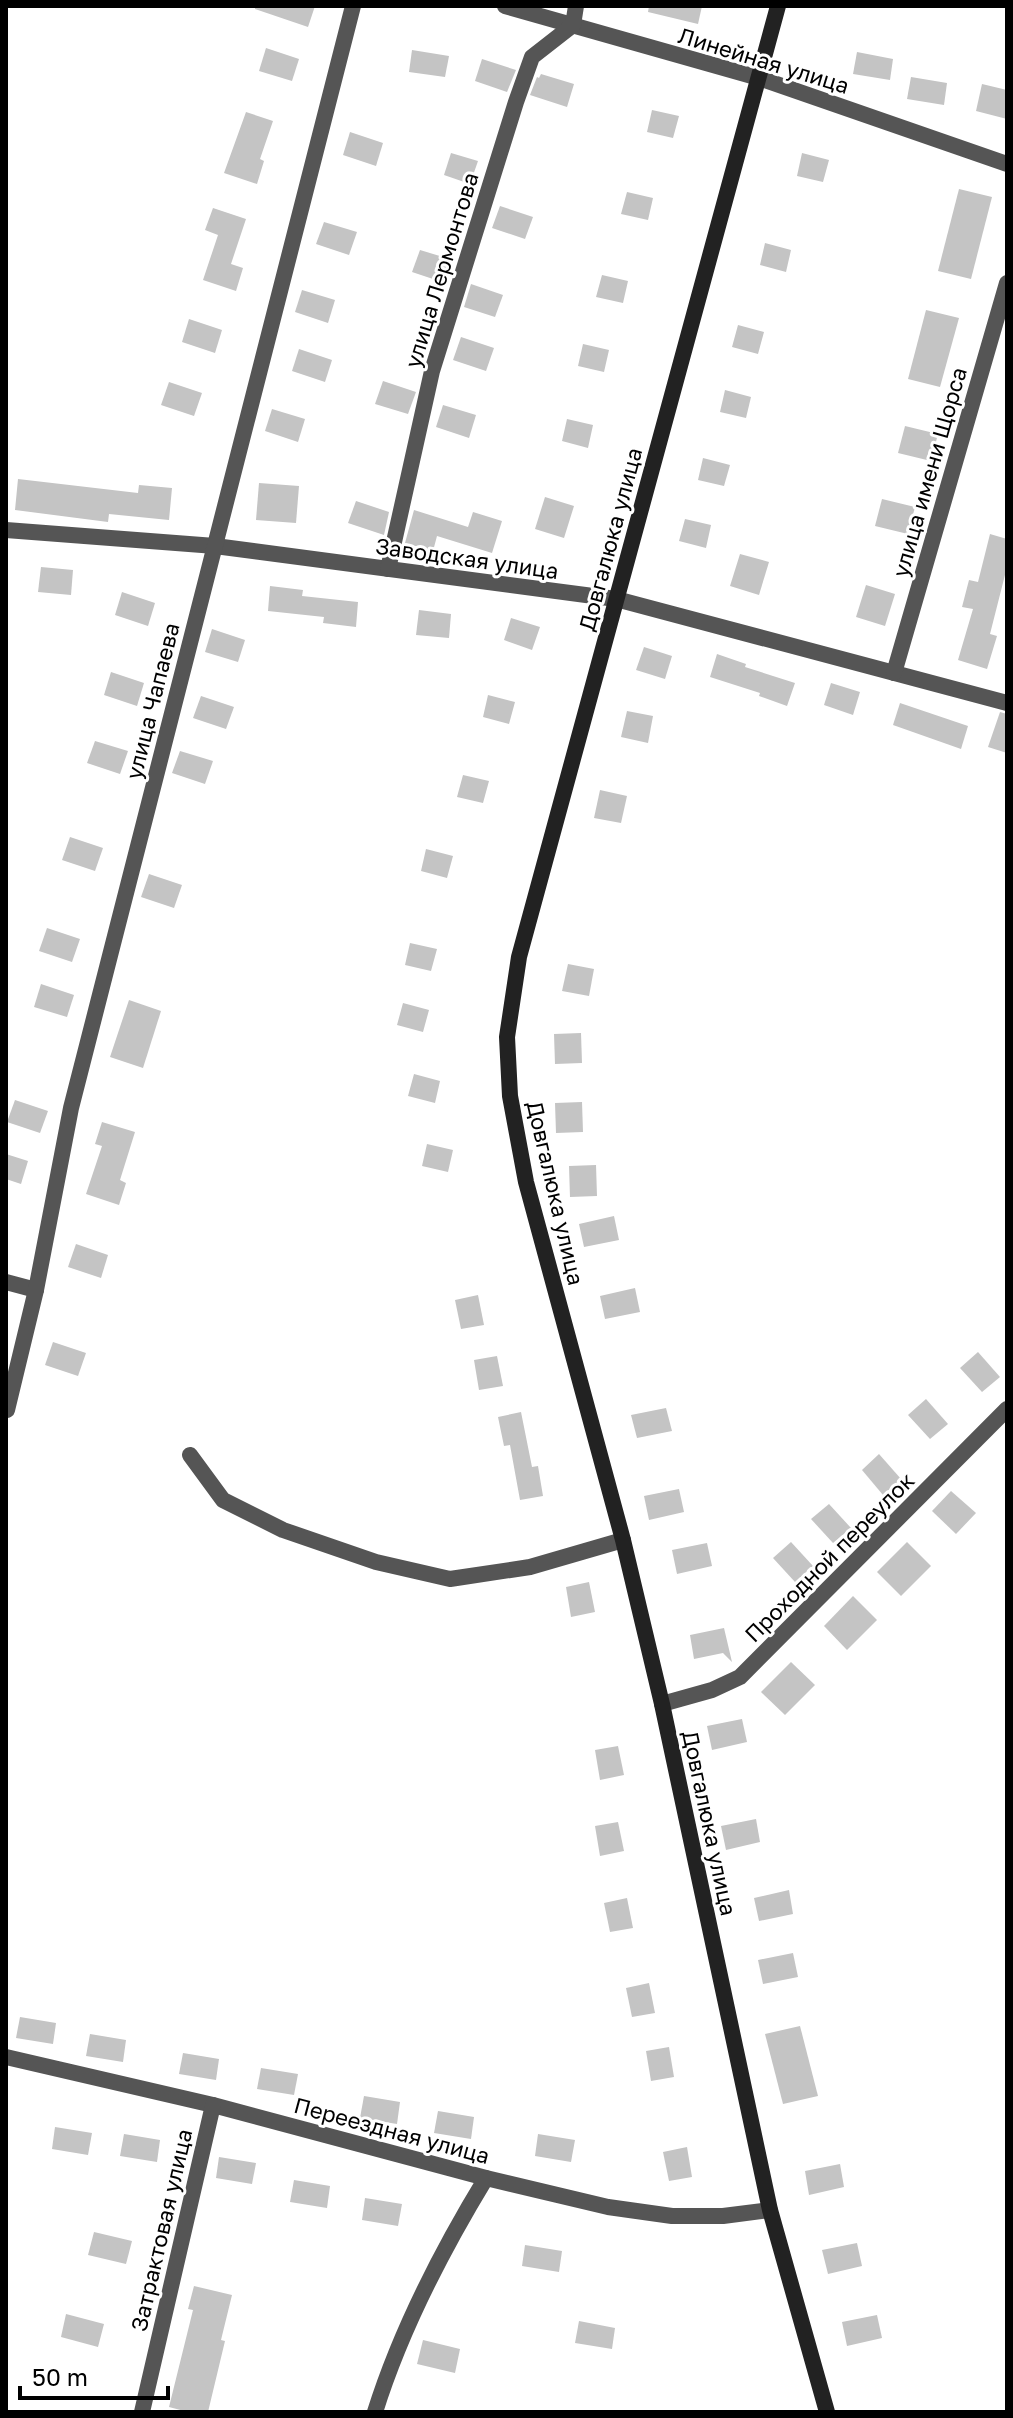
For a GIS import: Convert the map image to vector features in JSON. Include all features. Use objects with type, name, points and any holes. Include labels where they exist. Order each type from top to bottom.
[{"type":"street","name":"улица Чапаева","points":[[7,1410],[36,1290],[71,1108],[353,6]]},
{"type":"street","name":"Линейная улица","points":[[505,6],[759,78],[1007,164]]},
{"type":"street","points":[[573,25],[576,6]]},
{"type":"street","name":"Довгалюка улица","points":[[778,6],[519,957],[507,1037],[510,1096],[526,1182],[623,1540],[662,1704],[770,2210],[827,2412]]},
{"type":"street","name":"улица Лермонтова","points":[[388,569],[432,371],[516,102],[532,57],[573,25]]},
{"type":"street","name":"улица имени Щорса","points":[[894,673],[1007,283]]},
{"type":"street","name":"Заводская улица","points":[[6,530],[215,546],[616,599],[1007,703]]},
{"type":"street","points":[[6,1282],[36,1290]]},
{"type":"street","name":"Проходной переулок","points":[[662,1704],[712,1690],[740,1677],[1007,1409]]},
{"type":"street","points":[[190,1455],[223,1500],[283,1530],[376,1562],[450,1579],[530,1567],[623,1540]]},
{"type":"street","name":"Переездная улица","points":[[6,2057],[213,2105],[486,2178],[608,2207],[672,2216],[723,2216],[770,2210]]},
{"type":"street","name":"Затрактовая улица","points":[[142,2412],[213,2105]]},
{"type":"street","points":[[375,2412],[388,2372],[440,2255],[486,2178]]},
{"type":"building","points":[[255,6],[315,6],[308,27],[255,9]]},
{"type":"building","points":[[649,6],[702,6],[698,24],[648,12]]},
{"type":"building","points":[[266,48],[299,59],[292,81],[259,71]]},
{"type":"building","points":[[412,50],[449,56],[445,77],[409,72]]},
{"type":"building","points":[[857,52],[893,59],[890,80],[853,74]]},
{"type":"building","points":[[482,59],[516,70],[507,92],[475,81]]},
{"type":"building","points":[[541,74],[574,84],[567,107],[530,95]]},
{"type":"building","points":[[911,77],[947,83],[944,105],[907,99]]},
{"type":"building","points":[[982,84],[1007,90],[1007,119],[976,111]]},
{"type":"building","points":[[652,110],[679,116],[673,138],[647,132]]},
{"type":"building","points":[[246,112],[273,121],[260,159],[264,161],[257,184],[224,173]]},
{"type":"building","points":[[350,132],[383,143],[376,166],[343,155]]},
{"type":"building","points":[[451,153],[478,161],[470,184],[444,175]]},
{"type":"building","points":[[802,153],[829,160],[823,182],[797,176]]},
{"type":"building","points":[[959,189],[992,197],[971,279],[938,271]]},
{"type":"building","points":[[627,192],[653,198],[648,220],[621,214]]},
{"type":"building","points":[[500,206],[533,217],[525,239],[492,228]]},
{"type":"building","points":[[213,208],[246,219],[231,264],[243,268],[236,291],[203,280],[218,235],[205,230]]},
{"type":"building","points":[[324,222],[357,232],[349,255],[316,244]]},
{"type":"building","points":[[765,243],[791,250],[786,272],[760,265]]},
{"type":"building","points":[[420,250],[453,260],[445,283],[412,272]]},
{"type":"building","points":[[602,275],[628,281],[623,303],[596,297]]},
{"type":"building","points":[[471,284],[503,295],[495,317],[464,307]]},
{"type":"building","points":[[302,290],[335,300],[328,323],[295,312]]},
{"type":"building","points":[[926,310],[959,318],[940,387],[908,379]]},
{"type":"building","points":[[189,319],[222,330],[215,353],[182,342]]},
{"type":"building","points":[[738,325],[764,332],[758,354],[732,347]]},
{"type":"building","points":[[461,337],[494,348],[486,371],[453,360]]},
{"type":"building","points":[[583,344],[609,350],[604,372],[578,366]]},
{"type":"building","points":[[299,349],[332,360],[325,382],[292,371]]},
{"type":"building","points":[[383,381],[416,392],[408,414],[375,404]]},
{"type":"building","points":[[169,382],[202,393],[194,416],[161,405]]},
{"type":"building","points":[[725,390],[751,397],[746,418],[720,412]]},
{"type":"building","points":[[443,405],[476,415],[469,438],[436,427]]},
{"type":"building","points":[[272,409],[305,419],[298,442],[265,431]]},
{"type":"building","points":[[567,419],[593,425],[588,448],[562,441]]},
{"type":"building","points":[[905,426],[938,434],[931,461],[898,453]]},
{"type":"building","points":[[703,458],[730,465],[724,486],[698,480]]},
{"type":"building","points":[[18,479],[138,493],[139,485],[172,488],[169,520],[109,514],[108,522],[15,510]]},
{"type":"building","points":[[259,483],[299,486],[296,523],[256,520]]},
{"type":"building","points":[[545,497],[574,506],[564,538],[535,529]]},
{"type":"building","points":[[882,499],[915,507],[908,534],[875,526]]},
{"type":"building","points":[[356,501],[389,512],[384,535],[348,523]]},
{"type":"building","points":[[414,510],[468,527],[473,512],[502,521],[492,553],[437,536],[433,551],[405,543]]},
{"type":"building","points":[[685,519],[711,525],[706,548],[679,541]]},
{"type":"building","points":[[990,534],[1007,539],[1007,567],[990,634],[997,636],[987,669],[958,660],[973,609],[962,607],[969,580],[978,582]]},
{"type":"building","points":[[740,554],[769,562],[759,595],[730,586]]},
{"type":"building","points":[[41,567],[73,570],[71,595],[38,592]]},
{"type":"building","points":[[866,585],[895,594],[885,626],[856,617]]},
{"type":"building","points":[[270,586],[303,590],[302,596],[358,602],[356,627],[323,623],[324,617],[268,611]]},
{"type":"building","points":[[122,592],[155,603],[148,626],[115,615]]},
{"type":"building","points":[[419,610],[451,614],[449,638],[416,635]]},
{"type":"building","points":[[511,618],[540,627],[532,650],[504,640]]},
{"type":"building","points":[[212,629],[245,640],[238,662],[205,652]]},
{"type":"building","points":[[644,647],[672,656],[665,679],[636,670]]},
{"type":"building","points":[[717,654],[746,664],[745,667],[795,683],[787,706],[759,696],[760,693],[710,677]]},
{"type":"building","points":[[111,672],[144,683],[137,706],[104,695]]},
{"type":"building","points":[[831,683],[860,692],[853,715],[824,705]]},
{"type":"building","points":[[488,695],[515,702],[509,724],[483,717]]},
{"type":"building","points":[[201,696],[234,707],[226,729],[193,718]]},
{"type":"building","points":[[900,703],[968,726],[961,749],[893,725]]},
{"type":"building","points":[[627,711],[653,716],[648,743],[621,737]]},
{"type":"building","points":[[1000,712],[1007,714],[1007,753],[988,747]]},
{"type":"building","points":[[95,741],[128,751],[120,774],[87,763]]},
{"type":"building","points":[[180,751],[213,761],[205,784],[172,773]]},
{"type":"building","points":[[463,775],[489,781],[483,803],[457,797]]},
{"type":"building","points":[[600,790],[627,796],[621,823],[594,818]]},
{"type":"building","points":[[70,837],[103,848],[95,871],[62,860]]},
{"type":"building","points":[[426,849],[453,856],[447,878],[421,871]]},
{"type":"building","points":[[149,874],[182,885],[174,908],[141,897]]},
{"type":"building","points":[[47,928],[80,939],[72,962],[39,951]]},
{"type":"building","points":[[410,943],[437,949],[431,971],[405,965]]},
{"type":"building","points":[[568,964],[594,969],[589,996],[562,991]]},
{"type":"building","points":[[41,984],[74,995],[67,1017],[34,1007]]},
{"type":"building","points":[[129,1000],[161,1011],[143,1068],[110,1057]]},
{"type":"building","points":[[403,1003],[429,1010],[423,1032],[397,1025]]},
{"type":"building","points":[[581,1033],[582,1063],[555,1064],[554,1034]]},
{"type":"building","points":[[414,1074],[440,1081],[435,1103],[408,1096]]},
{"type":"building","points":[[15,1100],[48,1111],[40,1133],[7,1122]]},
{"type":"building","points":[[582,1102],[583,1132],[556,1133],[555,1103]]},
{"type":"building","points":[[102,1122],[135,1132],[120,1180],[126,1183],[119,1205],[86,1194],[102,1146],[95,1144]]},
{"type":"building","points":[[427,1144],[453,1150],[448,1172],[422,1166]]},
{"type":"building","points":[[6,1154],[28,1161],[21,1184],[6,1179]]},
{"type":"building","points":[[596,1165],[597,1196],[570,1197],[569,1166]]},
{"type":"building","points":[[614,1216],[619,1240],[584,1247],[579,1224]]},
{"type":"building","points":[[76,1244],[108,1255],[101,1278],[68,1267]]},
{"type":"building","points":[[635,1288],[640,1312],[605,1319],[600,1296]]},
{"type":"building","points":[[478,1295],[484,1325],[461,1329],[455,1300]]},
{"type":"building","points":[[53,1342],[86,1353],[78,1376],[45,1365]]},
{"type":"building","points":[[978,1352],[1000,1377],[982,1392],[960,1368]]},
{"type":"building","points":[[497,1356],[503,1386],[479,1390],[474,1360]]},
{"type":"building","points":[[926,1399],[948,1424],[930,1439],[908,1415]]},
{"type":"building","points":[[666,1408],[672,1431],[637,1438],[631,1415]]},
{"type":"building","points":[[521,1412],[532,1467],[538,1466],[543,1496],[520,1500],[510,1445],[504,1446],[498,1417]]},
{"type":"building","points":[[879,1454],[901,1479],[883,1495],[862,1470]]},
{"type":"building","points":[[679,1489],[684,1512],[649,1520],[644,1496]]},
{"type":"building","points":[[951,1491],[976,1513],[956,1534],[932,1511]]},
{"type":"building","points":[[829,1504],[851,1528],[833,1543],[811,1519]]},
{"type":"building","points":[[791,1542],[813,1566],[795,1582],[773,1558]]},
{"type":"building","points":[[907,1542],[931,1566],[901,1596],[877,1572]]},
{"type":"building","points":[[707,1543],[712,1566],[677,1574],[672,1550]]},
{"type":"building","points":[[589,1582],[595,1612],[571,1617],[566,1587]]},
{"type":"building","points":[[853,1596],[877,1620],[847,1650],[824,1626]]},
{"type":"building","points":[[724,1628],[732,1662],[723,1653],[694,1659],[690,1635]]},
{"type":"building","points":[[791,1662],[815,1685],[785,1715],[761,1692]]},
{"type":"building","points":[[742,1719],[747,1742],[712,1750],[707,1726]]},
{"type":"building","points":[[618,1746],[624,1775],[600,1780],[595,1750]]},
{"type":"building","points":[[756,1819],[760,1842],[726,1850],[721,1826]]},
{"type":"building","points":[[618,1822],[624,1851],[600,1856],[595,1826]]},
{"type":"building","points":[[789,1890],[793,1914],[759,1921],[754,1898]]},
{"type":"building","points":[[627,1898],[633,1928],[610,1932],[604,1903]]},
{"type":"building","points":[[793,1953],[798,1977],[763,1984],[758,1960]]},
{"type":"building","points":[[649,1983],[655,2013],[632,2017],[626,1988]]},
{"type":"building","points":[[20,2017],[56,2023],[53,2044],[16,2038]]},
{"type":"building","points":[[800,2026],[818,2096],[783,2104],[765,2034]]},
{"type":"building","points":[[90,2034],[126,2040],[123,2062],[86,2056]]},
{"type":"building","points":[[669,2047],[674,2077],[651,2081],[646,2051]]},
{"type":"building","points":[[183,2053],[219,2059],[216,2080],[179,2074]]},
{"type":"building","points":[[261,2068],[298,2074],[294,2095],[257,2089]]},
{"type":"building","points":[[364,2096],[400,2102],[397,2124],[360,2118]]},
{"type":"building","points":[[438,2111],[474,2117],[471,2139],[434,2133]]},
{"type":"building","points":[[55,2127],[92,2133],[88,2155],[52,2149]]},
{"type":"building","points":[[124,2134],[160,2140],[157,2162],[120,2156]]},
{"type":"building","points":[[538,2134],[575,2140],[571,2162],[535,2156]]},
{"type":"building","points":[[687,2147],[692,2177],[669,2181],[663,2152]]},
{"type":"building","points":[[219,2157],[256,2163],[252,2184],[216,2178]]},
{"type":"building","points":[[840,2164],[844,2187],[809,2195],[805,2171]]},
{"type":"building","points":[[294,2180],[330,2186],[327,2208],[290,2202]]},
{"type":"building","points":[[365,2198],[402,2204],[398,2226],[362,2220]]},
{"type":"building","points":[[94,2232],[132,2241],[126,2264],[88,2255]]},
{"type":"building","points":[[857,2243],[862,2266],[828,2274],[822,2250]]},
{"type":"building","points":[[525,2245],[562,2251],[559,2272],[522,2266]]},
{"type":"building","points":[[194,2286],[232,2295],[208,2412],[188,2412],[169,2407],[193,2310],[188,2309]]},
{"type":"building","points":[[66,2314],[104,2324],[98,2347],[61,2337]]},
{"type":"building","points":[[877,2315],[882,2338],[847,2346],[842,2322]]},
{"type":"building","points":[[579,2321],[615,2328],[612,2349],[575,2343]]},
{"type":"building","points":[[423,2340],[460,2349],[455,2373],[417,2364]]}]
